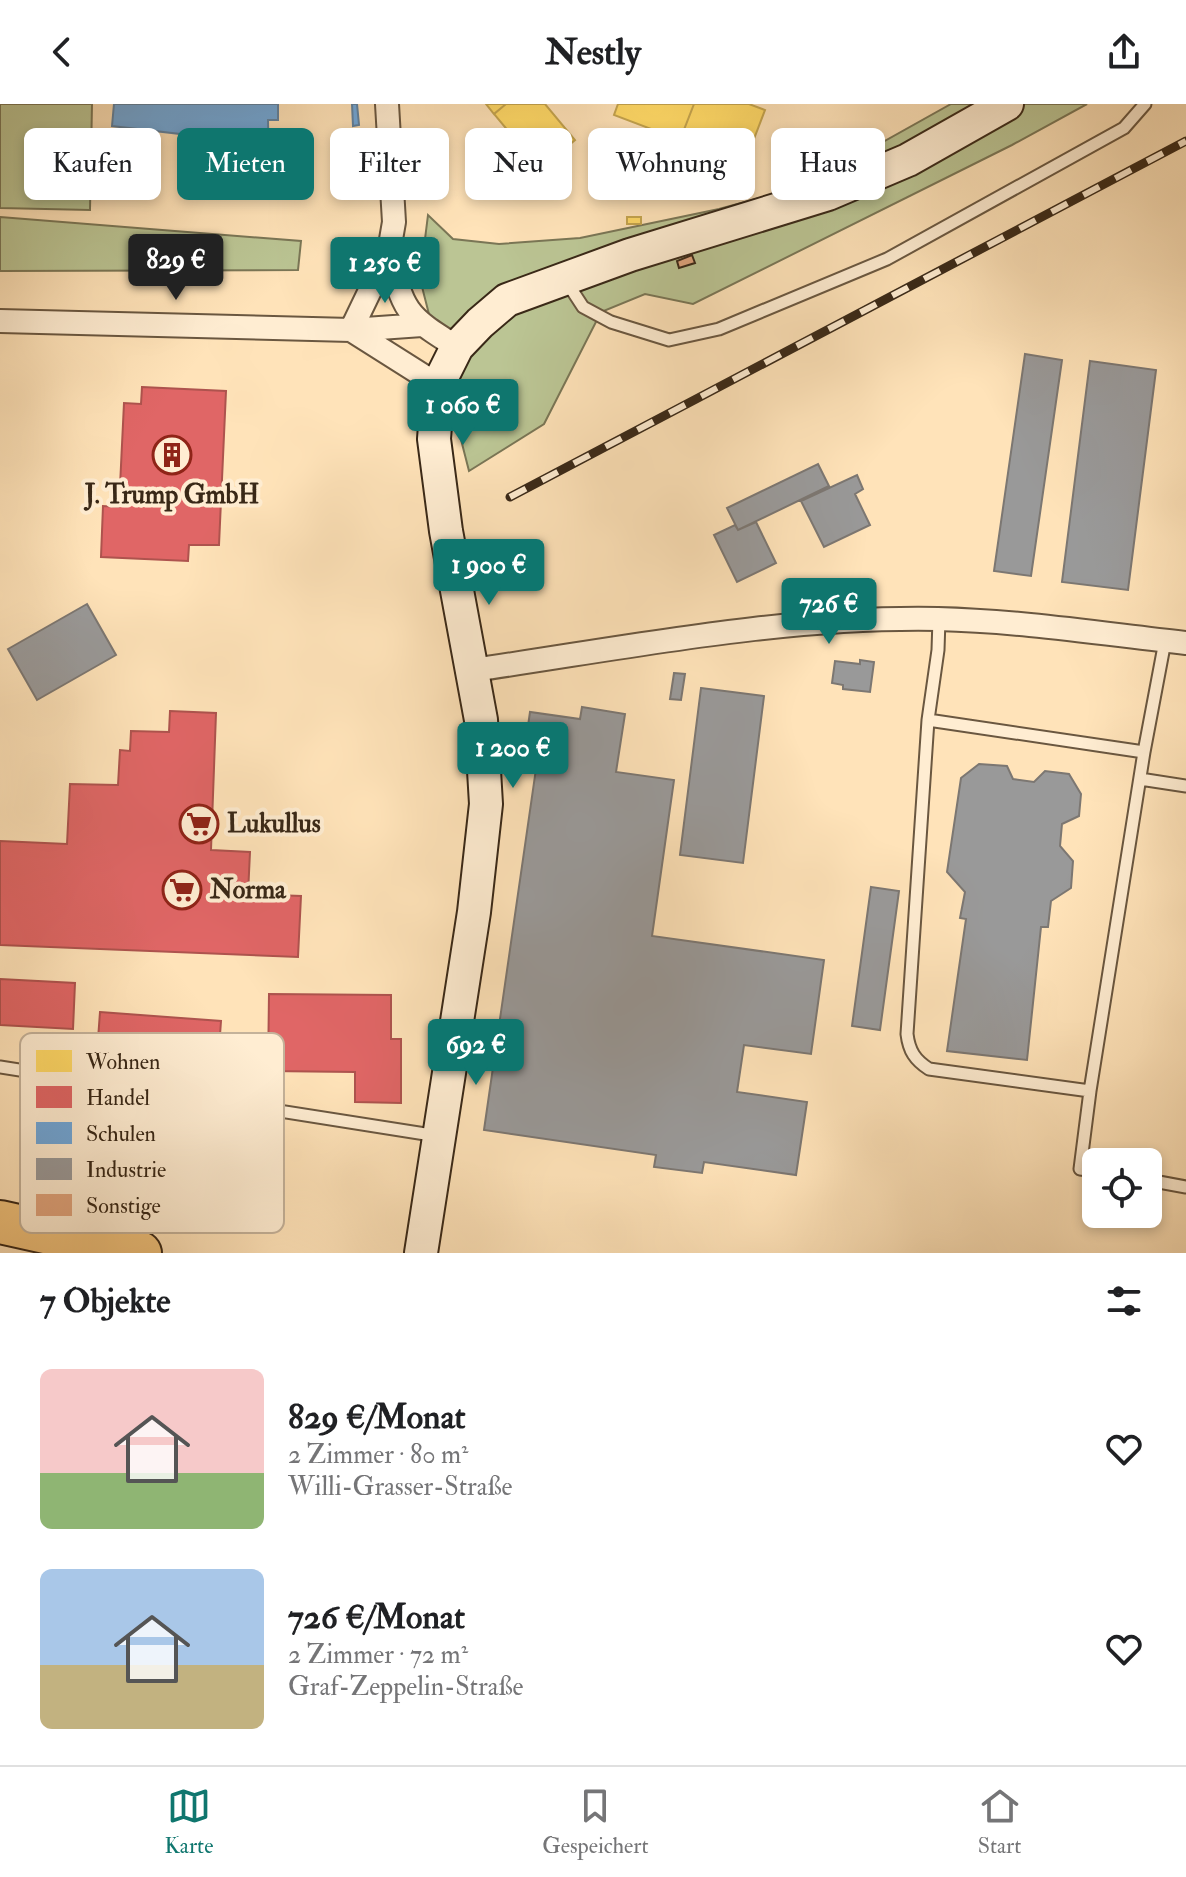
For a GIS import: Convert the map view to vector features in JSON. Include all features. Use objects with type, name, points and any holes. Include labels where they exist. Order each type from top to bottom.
[{"type":"highway","points":[[0,1222],[20,1226]]},
{"type":"highway","points":[[50,1233],[140,1253]]},
{"type":"street","points":[[351,330],[389,251],[394,222],[387,104]]},
{"type":"street","points":[[421,1253],[474,912],[486,804],[481,720],[446,531],[434,439],[438,385],[457,347],[507,300],[564,277],[828,194],[908,160],[1007,104]]},
{"type":"street","points":[[389,251],[397,287],[409,313],[457,347]]},
{"type":"street","points":[[0,321],[351,330],[422,325]]},
{"type":"street","points":[[351,330],[438,385]]},
{"type":"street","points":[[473,670],[762,628],[879,620],[939,619],[1040,626],[1176,642]]},
{"type":"lane","points":[[564,277],[583,307],[611,322],[669,340],[719,329],[887,259],[1124,128],[1145,104]]},
{"type":"lane","points":[[939,619],[928,720],[908,1048],[929,1069],[1090,1091]]},
{"type":"lane","points":[[1083,1148],[1144,752],[1176,642]]},
{"type":"lane","points":[[928,720],[1144,752]]},
{"type":"lane","points":[[1140,779],[1186,786]]},
{"type":"lane","points":[[0,1067],[20,1070]]},
{"type":"lane","points":[[284,1112],[440,1136]]},
{"type":"lane","points":[[1162,1183],[1186,1187]]},
{"type":"green space","points":[[0,104],[92,104],[92,128],[24,128],[24,200],[90,200],[90,210],[0,208]]},
{"type":"green space","points":[[951,104],[1087,104],[1012,145],[693,304],[645,294],[601,312],[544,424],[469,471],[420,279],[428,215],[453,239],[499,244],[580,238],[771,195],[771,200],[885,200],[885,141]]},
{"type":"green space","points":[[0,217],[301,241],[298,270],[0,271]]},
{"type":"building: Wohnen","points":[[486,104],[506,104],[494,114]]},
{"type":"building: Wohnen","points":[[506,104],[545,104],[565,128],[506,128],[494,114]]},
{"type":"building: Wohnen","points":[[618,104],[694,104],[685,128],[648,128],[614,115]]},
{"type":"building: Wohnen","points":[[694,104],[749,104],[765,110],[755,136],[755,128],[685,128]]},
{"type":"building: Wohnen","points":[[627,217],[641,217],[641,224],[627,224]]},
{"type":"building: Handel","name":"J. Trump GmbH","points":[[142,387],[226,391],[219,545],[189,545],[188,561],[101,557],[103,506],[119,507],[124,403],[141,404]]},
{"type":"building: Handel","points":[[170,711],[216,713],[211,850],[250,852],[248,894],[301,896],[298,957],[0,945],[0,841],[67,844],[70,784],[118,785],[120,750],[130,751],[131,731],[169,732]]},
{"type":"building: Handel","points":[[0,979],[75,983],[73,1029],[0,1025]]},
{"type":"building: Handel","points":[[269,994],[391,995],[391,1039],[401,1039],[401,1103],[355,1102],[355,1072],[284,1071],[284,1033],[268,1033]]},
{"type":"building: Handel","points":[[100,1012],[221,1021],[220,1033],[98,1033]]},
{"type":"building: Schulen","points":[[114,104],[278,104],[278,120],[268,120],[268,128],[177,128],[177,134],[161,132],[161,128],[112,126]]},
{"type":"building: Schulen","points":[[352,104],[357,104],[359,125],[353,126]]},
{"type":"building: Industrie","points":[[1025,354],[1062,360],[1031,576],[994,571]]},
{"type":"building: Industrie","points":[[1090,361],[1156,370],[1128,590],[1062,582]]},
{"type":"building: Industrie","points":[[818,464],[829,486],[738,530],[727,508]]},
{"type":"building: Industrie","points":[[857,475],[863,489],[855,494],[870,525],[824,547],[801,501]]},
{"type":"building: Industrie","points":[[756,522],[776,563],[737,582],[714,535],[735,525],[738,530]]},
{"type":"building: Industrie","points":[[87,604],[116,655],[37,700],[8,649]]},
{"type":"building: Industrie","points":[[860,660],[874,662],[870,692],[843,689],[843,685],[832,683],[835,661],[860,664]]},
{"type":"building: Industrie","points":[[674,673],[685,674],[681,700],[670,699]]},
{"type":"building: Industrie","points":[[701,688],[764,696],[743,863],[680,855]]},
{"type":"building: Industrie","points":[[582,707],[625,714],[616,772],[674,780],[652,936],[824,960],[811,1054],[744,1045],[737,1092],[807,1102],[796,1175],[704,1162],[702,1173],[654,1167],[656,1155],[484,1130],[538,755],[524,754],[530,712],[580,719]]},
{"type":"building: Industrie","points":[[979,764],[1007,766],[1013,779],[1034,782],[1045,771],[1069,774],[1081,794],[1079,816],[1062,824],[1060,846],[1073,861],[1071,888],[1051,901],[1048,927],[1041,927],[1027,1060],[947,1051],[966,919],[960,918],[965,892],[947,872],[961,778]]},
{"type":"building: Industrie","points":[[871,887],[899,891],[880,1030],[852,1026]]},
{"type":"building: Sonstige","points":[[692,255],[695,263],[679,268],[677,261]]},
{"type":"railway","points":[[510,497],[1186,141]]},
{"type":"place","name":"J. Trump GmbH","points":[[172,455]]},
{"type":"place","name":"Lukullus","points":[[199,824]]},
{"type":"place","name":"Norma","points":[[182,890]]}]
